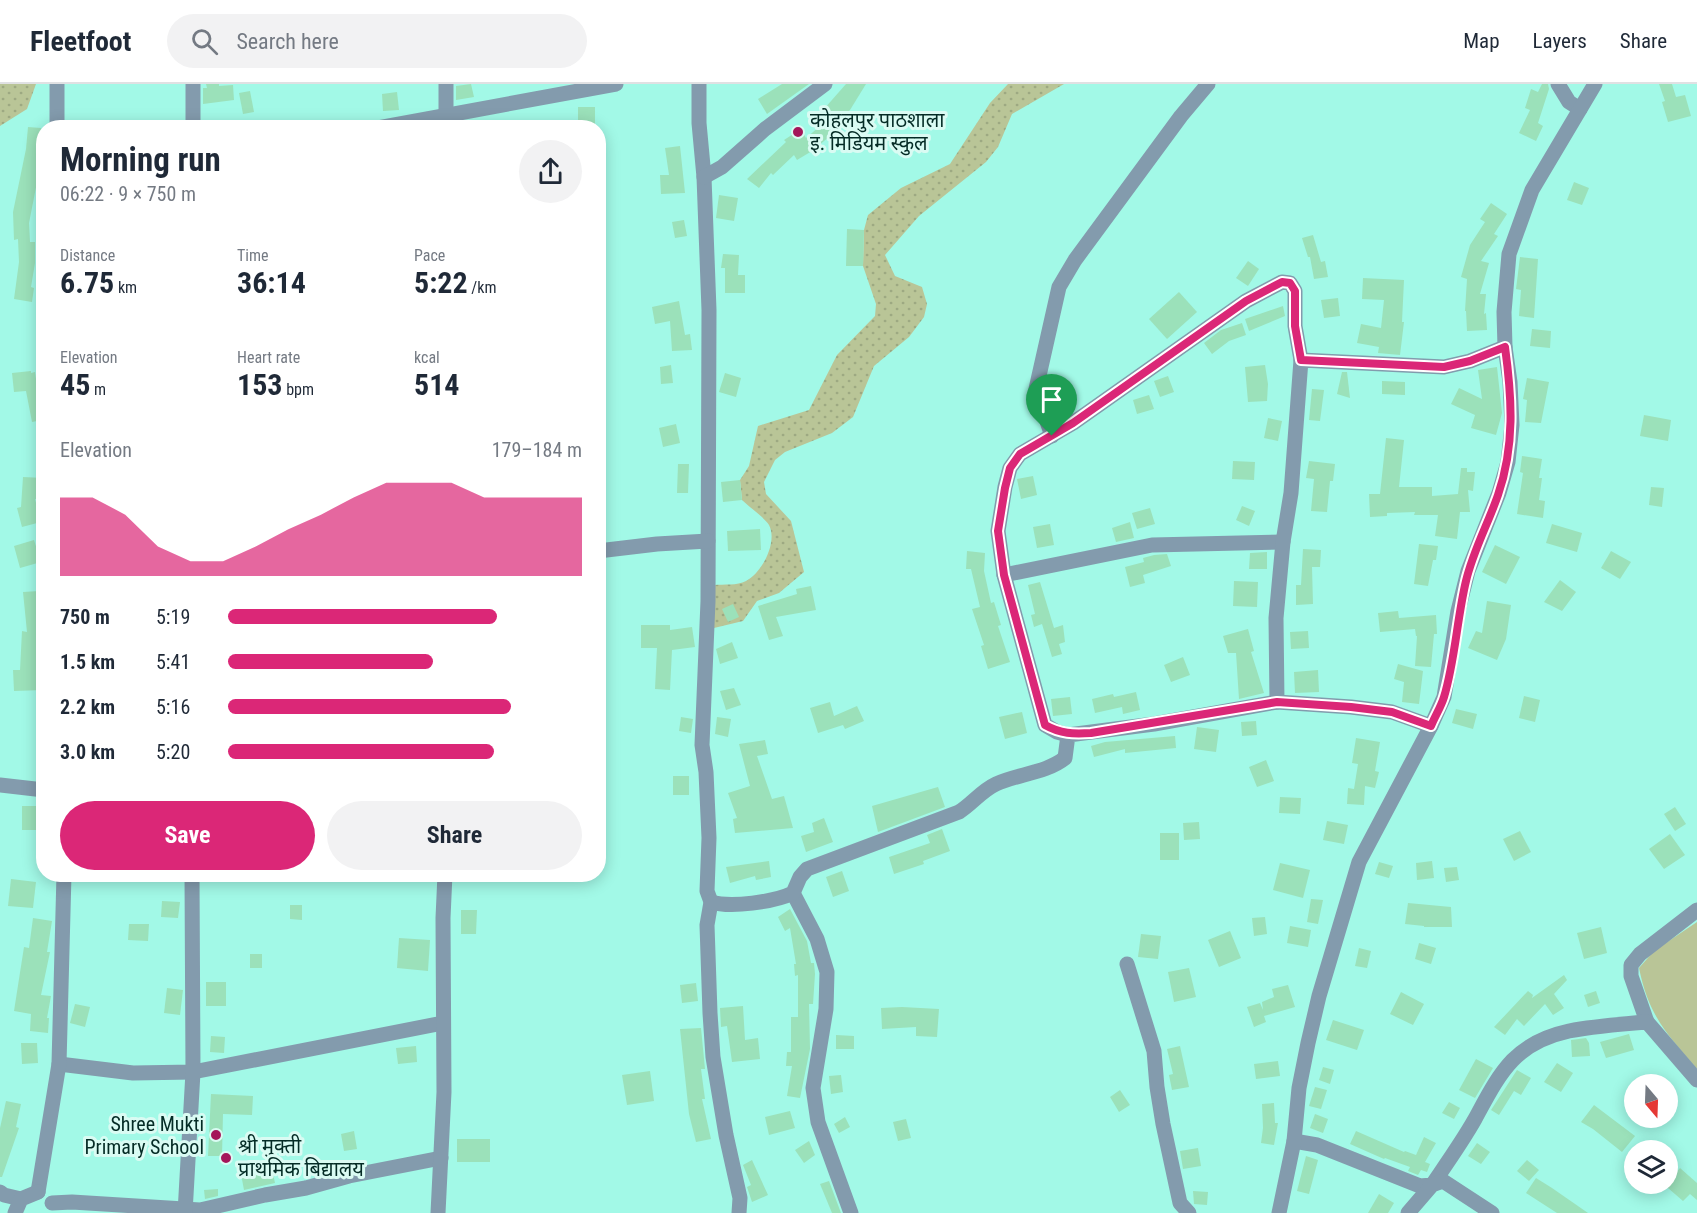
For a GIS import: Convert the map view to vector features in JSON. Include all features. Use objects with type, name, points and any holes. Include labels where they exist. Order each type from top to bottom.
[{"type":"street","points":[[57,84],[57,120]]},
{"type":"street","points":[[192,120],[193,84]]},
{"type":"street","points":[[446,84],[446,120]]},
{"type":"street","points":[[451,120],[616,84]]},
{"type":"street","points":[[699,84],[699,123],[704,177],[710,310],[708,601],[702,745],[706,772],[709,838],[707,891],[711,902],[707,925],[713,1057],[726,1135],[740,1198],[739,1213]]},
{"type":"street","points":[[704,177],[722,167],[765,129],[825,84]]},
{"type":"street","points":[[1052,436],[1036,389],[1059,287],[1075,260],[1181,116],[1208,84]]},
{"type":"street","points":[[1558,84],[1569,102],[1580,109]]},
{"type":"street","points":[[1279,1213],[1294,1141],[1299,1088],[1308,1043],[1359,862],[1444,697],[1458,611],[1468,571],[1499,493],[1508,462],[1512,425],[1504,312],[1509,254],[1532,190],[1595,84]]},
{"type":"street","points":[[1277,702],[1276,618],[1283,542],[1292,493],[1301,360],[1295,326],[1295,291],[1290,283],[1282,282],[1246,301],[1052,436],[1020,454],[1010,468],[998,531],[1004,575],[1045,725],[1068,735],[1154,724],[1277,702],[1392,712],[1431,726]]},
{"type":"street","points":[[1301,360],[1444,367],[1470,361],[1505,347]]},
{"type":"street","points":[[606,550],[708,541]]},
{"type":"street","points":[[1004,575],[1152,545],[1283,542]]},
{"type":"street","points":[[793,894],[800,877],[807,869],[959,812],[985,790],[997,784],[1056,766],[1065,758],[1068,735]]},
{"type":"street","points":[[0,785],[36,789]]},
{"type":"street","points":[[0,1192],[18,1206],[38,1192],[58,1064],[64,882]]},
{"type":"street","points":[[185,1211],[193,1072],[192,882]]},
{"type":"street","points":[[438,1213],[444,1092],[445,882]]},
{"type":"street","points":[[711,902],[722,905],[793,894]]},
{"type":"street","points":[[793,894],[817,939],[827,972],[826,1009],[813,1088],[818,1122],[851,1213]]},
{"type":"street","points":[[1697,910],[1640,954],[1631,965],[1631,976],[1647,1022],[1697,1080]]},
{"type":"street","points":[[1127,963],[1154,1051],[1163,1124],[1180,1203],[1189,1213]]},
{"type":"street","points":[[1408,1213],[1432,1185],[1461,1142],[1504,1068],[1518,1054],[1550,1037],[1568,1031],[1647,1022]]},
{"type":"street","points":[[58,1064],[133,1073],[193,1072],[443,1023]]},
{"type":"street","points":[[1294,1141],[1317,1145],[1420,1186],[1443,1181],[1492,1213]]},
{"type":"street","points":[[38,1192],[52,1208],[200,1210],[306,1188],[349,1176],[441,1158]]},
{"type":"green space","points":[[0,84],[36,84],[27,109],[0,126]]},
{"type":"green space","points":[[1008,84],[1064,84],[1012,114],[998,147],[986,162],[919,216],[885,255],[895,276],[922,287],[927,304],[924,317],[909,337],[874,366],[853,417],[832,433],[785,452],[775,460],[764,482],[766,494],[791,521],[804,572],[779,593],[757,601],[743,621],[714,628],[714,585],[746,581],[758,571],[770,548],[769,525],[742,500],[740,480],[749,466],[758,426],[809,410],[837,355],[875,316],[876,304],[863,266],[864,230],[868,215],[901,188],[950,164],[990,103]]},
{"type":"green space","points":[[1697,922],[1697,1069],[1660,1023],[1648,999],[1639,968],[1654,951]]},
{"type":"building","points":[[206,84],[233,85],[234,100],[203,104],[203,88],[207,88]]},
{"type":"building","points":[[471,84],[474,97],[456,100],[456,86]]},
{"type":"building","points":[[782,84],[809,84],[767,114],[758,99]]},
{"type":"building","points":[[846,84],[866,84],[850,110],[838,122],[824,109]]},
{"type":"building","points":[[1542,84],[1548,84],[1549,89],[1538,123],[1543,126],[1536,141],[1519,133],[1530,110],[1525,108],[1531,89],[1538,92]]},
{"type":"building","points":[[1659,84],[1672,84],[1676,97],[1685,95],[1691,116],[1668,122],[1662,102],[1665,101]]},
{"type":"building","points":[[250,91],[254,112],[243,114],[239,93]]},
{"type":"building","points":[[397,92],[399,110],[383,111],[382,94]]},
{"type":"building","points":[[578,107],[595,107],[595,120],[578,120]]},
{"type":"building","points":[[826,121],[835,132],[812,151],[797,160],[794,155],[773,175],[771,173],[759,188],[747,179],[786,142],[784,140],[801,129],[806,138]]},
{"type":"building","points":[[28,127],[36,128],[36,187],[29,223],[30,242],[35,242],[32,302],[14,299],[19,262],[18,239],[14,240],[13,212],[26,149]]},
{"type":"building","points":[[680,146],[685,193],[661,194],[660,175],[669,175],[665,148]]},
{"type":"building","points":[[1574,182],[1589,188],[1582,205],[1567,200]]},
{"type":"building","points":[[719,195],[738,198],[734,221],[716,218]]},
{"type":"building","points":[[1491,203],[1507,214],[1494,234],[1498,236],[1481,261],[1489,263],[1480,294],[1486,294],[1484,314],[1486,313],[1487,330],[1467,331],[1465,311],[1467,279],[1461,277],[1470,245],[1485,222],[1480,219]]},
{"type":"building","points":[[684,220],[687,236],[675,238],[672,222]]},
{"type":"building","points":[[847,229],[864,230],[863,266],[846,266]]},
{"type":"building","points":[[1313,235],[1321,262],[1325,261],[1328,277],[1314,279],[1310,257],[1308,257],[1302,238]]},
{"type":"building","points":[[723,254],[739,255],[738,275],[745,275],[745,293],[725,293],[725,268],[721,268]]},
{"type":"building","points":[[1520,257],[1538,259],[1534,318],[1519,316],[1521,290],[1516,289]]},
{"type":"building","points":[[1248,261],[1259,269],[1248,286],[1236,278]]},
{"type":"building","points":[[1363,278],[1404,280],[1402,322],[1404,322],[1400,355],[1378,353],[1379,347],[1357,343],[1361,324],[1381,328],[1384,300],[1362,299]]},
{"type":"building","points":[[1179,292],[1197,312],[1167,339],[1149,319]]},
{"type":"building","points":[[1338,298],[1340,316],[1324,318],[1321,300]]},
{"type":"building","points":[[679,301],[685,335],[690,334],[692,350],[672,351],[670,321],[655,324],[652,307]]},
{"type":"building","points":[[1283,306],[1285,316],[1249,331],[1245,319]]},
{"type":"building","points":[[1242,323],[1246,335],[1229,341],[1212,354],[1204,343],[1221,330]]},
{"type":"building","points":[[1532,329],[1551,331],[1550,348],[1530,346]]},
{"type":"building","points":[[671,365],[673,383],[661,384],[660,367]]},
{"type":"building","points":[[1265,365],[1268,384],[1267,401],[1248,402],[1245,367]]},
{"type":"building","points":[[1497,367],[1502,413],[1496,435],[1471,428],[1475,415],[1451,404],[1459,388],[1482,399],[1478,370]]},
{"type":"building","points":[[35,372],[36,421],[32,422],[26,391],[14,392],[12,373]]},
{"type":"building","points":[[1342,372],[1347,372],[1350,398],[1337,394]]},
{"type":"building","points":[[725,373],[741,378],[736,397],[719,392]]},
{"type":"building","points":[[1168,376],[1174,392],[1160,397],[1154,381]]},
{"type":"building","points":[[1527,378],[1549,382],[1541,423],[1525,422],[1527,400],[1523,399]]},
{"type":"building","points":[[1068,380],[1075,403],[1053,410],[1047,386]]},
{"type":"building","points":[[1382,381],[1405,382],[1405,395],[1382,394]]},
{"type":"building","points":[[1312,389],[1324,390],[1320,421],[1309,420]]},
{"type":"building","points":[[1149,395],[1154,409],[1137,414],[1133,400]]},
{"type":"building","points":[[1644,415],[1671,420],[1668,441],[1640,436]]},
{"type":"building","points":[[1268,418],[1282,421],[1278,441],[1264,438]]},
{"type":"building","points":[[676,424],[680,443],[663,447],[659,428]]},
{"type":"building","points":[[1386,438],[1404,440],[1399,487],[1432,487],[1432,496],[1458,494],[1461,468],[1467,468],[1467,472],[1475,472],[1473,491],[1468,490],[1470,512],[1460,512],[1457,539],[1435,536],[1438,515],[1414,515],[1415,512],[1387,513],[1387,516],[1370,517],[1369,494],[1380,494]]},
{"type":"building","points":[[1522,456],[1542,459],[1539,500],[1545,501],[1543,518],[1517,514],[1523,473],[1520,472]]},
{"type":"building","points":[[1233,461],[1255,462],[1254,480],[1232,479]]},
{"type":"building","points":[[1309,461],[1335,464],[1333,481],[1330,481],[1327,512],[1311,511],[1314,479],[1306,478]]},
{"type":"building","points":[[678,464],[689,464],[688,493],[677,493]]},
{"type":"building","points":[[1033,476],[1037,495],[1021,499],[1017,479]]},
{"type":"building","points":[[23,477],[36,478],[36,523],[22,527],[17,508],[21,507]]},
{"type":"building","points":[[740,480],[742,500],[723,502],[721,482]]},
{"type":"building","points":[[1651,487],[1664,488],[1662,507],[1649,505]]},
{"type":"building","points":[[1242,506],[1255,511],[1249,526],[1236,520]]},
{"type":"building","points":[[1150,508],[1155,524],[1137,529],[1132,513]]},
{"type":"building","points":[[1130,522],[1134,538],[1116,542],[1112,528]]},
{"type":"building","points":[[1050,524],[1054,545],[1037,548],[1033,527]]},
{"type":"building","points":[[1552,524],[1582,533],[1577,552],[1546,543]]},
{"type":"building","points":[[760,529],[761,550],[728,551],[727,531]]},
{"type":"building","points":[[34,540],[36,563],[20,568],[14,546]]},
{"type":"building","points":[[1419,544],[1438,546],[1428,586],[1414,584]]},
{"type":"building","points":[[1495,545],[1520,557],[1506,584],[1482,572]]},
{"type":"building","points":[[1303,549],[1321,550],[1320,567],[1312,567],[1313,604],[1296,605],[1296,585],[1301,585]]},
{"type":"building","points":[[967,551],[985,553],[984,571],[991,603],[994,602],[1001,625],[998,626],[1010,662],[988,669],[981,646],[984,645],[972,609],[980,607],[971,569],[966,569]]},
{"type":"building","points":[[1611,551],[1631,562],[1620,579],[1601,568]]},
{"type":"building","points":[[1267,552],[1267,569],[1249,569],[1250,553]]},
{"type":"building","points":[[1167,554],[1171,566],[1143,575],[1145,583],[1130,587],[1125,567],[1144,562],[1143,558]]},
{"type":"building","points":[[1560,580],[1576,592],[1562,611],[1544,602]]},
{"type":"building","points":[[1234,581],[1258,582],[1257,607],[1233,606]]},
{"type":"building","points":[[1040,582],[1054,628],[1063,625],[1065,642],[1059,644],[1062,654],[1052,657],[1042,624],[1034,627],[1031,615],[1035,614],[1028,585]]},
{"type":"building","points":[[811,586],[816,610],[776,617],[783,636],[769,640],[758,606],[797,594],[796,589]]},
{"type":"building","points":[[36,591],[36,690],[14,691],[13,670],[20,670],[22,631],[27,632],[23,592]]},
{"type":"building","points":[[1487,601],[1511,605],[1506,639],[1497,660],[1468,648],[1476,631],[1482,633]]},
{"type":"building","points":[[733,604],[739,617],[728,622],[722,609]]},
{"type":"building","points":[[1398,611],[1399,618],[1436,615],[1437,634],[1434,634],[1431,667],[1415,666],[1417,636],[1415,629],[1380,632],[1378,613]]},
{"type":"building","points":[[641,625],[670,625],[670,630],[692,627],[695,647],[672,650],[670,690],[655,689],[657,648],[641,648]]},
{"type":"building","points":[[1248,629],[1254,651],[1251,652],[1264,693],[1239,699],[1236,653],[1228,653],[1223,636]]},
{"type":"building","points":[[1308,631],[1309,648],[1291,649],[1290,632]]},
{"type":"building","points":[[732,642],[738,658],[720,664],[716,649]]},
{"type":"building","points":[[1183,657],[1190,675],[1171,682],[1164,665]]},
{"type":"building","points":[[1398,664],[1423,671],[1419,704],[1402,702],[1404,682],[1394,679]]},
{"type":"building","points":[[1318,670],[1319,692],[1295,693],[1294,672]]},
{"type":"building","points":[[734,688],[741,705],[726,710],[720,691]]},
{"type":"building","points":[[1136,692],[1140,710],[1123,714],[1122,707],[1095,713],[1092,699]]},
{"type":"building","points":[[1524,696],[1540,700],[1535,722],[1519,718]]},
{"type":"building","points":[[1070,697],[1072,714],[1053,716],[1051,699]]},
{"type":"building","points":[[830,702],[834,716],[857,706],[864,721],[845,729],[843,725],[818,733],[810,708]]},
{"type":"building","points":[[1456,709],[1477,714],[1473,729],[1452,723]]},
{"type":"building","points":[[1022,712],[1027,733],[1005,739],[999,717]]},
{"type":"building","points":[[681,717],[693,719],[691,733],[679,731]]},
{"type":"building","points":[[717,717],[731,719],[728,737],[715,734]]},
{"type":"building","points":[[1256,721],[1257,735],[1242,736],[1241,722]]},
{"type":"building","points":[[1197,727],[1219,730],[1216,752],[1194,749]]},
{"type":"building","points":[[1175,736],[1176,748],[1125,753],[1125,749],[1094,757],[1091,746],[1105,742]]},
{"type":"building","points":[[1356,738],[1380,742],[1375,771],[1379,772],[1375,788],[1365,786],[1364,805],[1347,804],[1348,788],[1354,789],[1358,764],[1352,763]]},
{"type":"building","points":[[765,740],[768,754],[757,756],[772,799],[784,796],[793,828],[735,833],[733,819],[737,818],[728,793],[750,786],[739,744]]},
{"type":"building","points":[[1266,760],[1274,781],[1257,787],[1249,767]]},
{"type":"building","points":[[673,776],[689,776],[689,795],[673,795]]},
{"type":"building","points":[[938,787],[945,807],[878,832],[872,806]]},
{"type":"building","points":[[1280,797],[1301,798],[1300,814],[1279,813]]},
{"type":"building","points":[[22,806],[36,806],[36,830],[22,830]]},
{"type":"building","points":[[1675,807],[1686,824],[1675,831],[1664,814]]},
{"type":"building","points":[[824,818],[833,842],[806,852],[801,836],[814,832],[812,823]]},
{"type":"building","points":[[1327,821],[1348,825],[1344,844],[1323,840]]},
{"type":"building","points":[[1199,822],[1200,839],[1184,840],[1183,823]]},
{"type":"building","points":[[942,829],[950,851],[923,861],[924,864],[894,874],[889,857],[930,843],[927,835]]},
{"type":"building","points":[[1520,831],[1531,852],[1514,861],[1503,839]]},
{"type":"building","points":[[1160,833],[1179,833],[1179,860],[1160,860]]},
{"type":"building","points":[[1670,834],[1685,855],[1664,869],[1649,849]]},
{"type":"building","points":[[769,861],[771,877],[756,880],[755,876],[730,883],[726,867]]},
{"type":"building","points":[[1432,861],[1434,878],[1417,880],[1416,863]]},
{"type":"building","points":[[1379,862],[1393,866],[1389,878],[1375,874]]},
{"type":"building","points":[[1280,863],[1310,870],[1303,898],[1273,890]]},
{"type":"building","points":[[1457,867],[1459,880],[1446,882],[1444,868]]},
{"type":"building","points":[[842,871],[849,891],[833,897],[826,877]]},
{"type":"building","points":[[11,879],[36,882],[33,908],[8,906]]},
{"type":"building","points":[[1311,899],[1323,900],[1318,924],[1307,922]]},
{"type":"building","points":[[162,901],[180,902],[178,918],[161,917]]},
{"type":"building","points":[[1408,903],[1451,907],[1452,927],[1405,924]]},
{"type":"building","points":[[290,905],[302,905],[302,920],[290,919]]},
{"type":"building","points":[[790,909],[807,941],[815,974],[813,1004],[809,1004],[810,1049],[800,1098],[787,1096],[792,1066],[786,1066],[787,1052],[791,1052],[791,1017],[798,1017],[798,975],[795,976],[794,964],[796,964],[790,928],[785,931],[778,917]]},
{"type":"building","points":[[461,910],[477,910],[476,934],[461,934]]},
{"type":"building","points":[[1265,917],[1267,934],[1254,936],[1252,918]]},
{"type":"building","points":[[33,918],[52,921],[47,952],[50,952],[41,995],[51,996],[47,1018],[49,1018],[48,1033],[30,1031],[31,1014],[14,1011],[24,947],[29,948]]},
{"type":"building","points":[[129,924],[149,924],[148,941],[128,940]]},
{"type":"building","points":[[1290,926],[1311,930],[1308,947],[1287,943]]},
{"type":"building","points":[[1601,927],[1607,953],[1584,959],[1577,933]]},
{"type":"building","points":[[1230,931],[1241,958],[1219,967],[1208,940]]},
{"type":"building","points":[[1141,934],[1161,936],[1158,959],[1138,957]]},
{"type":"building","points":[[399,938],[430,940],[428,971],[397,968]]},
{"type":"building","points":[[1419,943],[1436,948],[1431,964],[1415,959]]},
{"type":"building","points":[[1359,948],[1371,951],[1367,968],[1355,966]]},
{"type":"building","points":[[250,954],[262,954],[262,968],[250,968]]},
{"type":"building","points":[[1189,968],[1196,997],[1174,1002],[1168,972]]},
{"type":"building","points":[[1564,975],[1567,980],[1554,994],[1564,1008],[1553,1015],[1545,1004],[1524,1026],[1517,1019],[1505,1035],[1494,1027],[1528,991],[1533,995],[1532,998]]},
{"type":"building","points":[[206,982],[226,982],[226,1006],[206,1006]]},
{"type":"building","points":[[696,983],[698,1001],[682,1003],[680,985]]},
{"type":"building","points":[[1288,985],[1295,1007],[1264,1016],[1266,1022],[1254,1027],[1247,1007],[1260,1003],[1263,1010],[1262,1002],[1274,997],[1272,989]]},
{"type":"building","points":[[167,988],[183,990],[180,1015],[164,1013]]},
{"type":"building","points":[[1596,991],[1600,1003],[1588,1007],[1584,995]]},
{"type":"building","points":[[1401,992],[1424,1004],[1413,1025],[1390,1014]]},
{"type":"building","points":[[75,1004],[90,1007],[85,1027],[70,1023]]},
{"type":"building","points":[[743,1006],[745,1040],[758,1038],[760,1059],[732,1062],[727,1026],[721,1027],[720,1008]]},
{"type":"building","points":[[881,1008],[939,1009],[937,1037],[916,1036],[916,1027],[882,1029]]},
{"type":"building","points":[[1333,1020],[1364,1030],[1357,1050],[1326,1040]]},
{"type":"building","points":[[701,1028],[705,1069],[701,1069],[705,1099],[702,1099],[711,1139],[696,1142],[689,1114],[680,1029]]},
{"type":"building","points":[[1629,1034],[1634,1050],[1606,1058],[1600,1042]]},
{"type":"building","points":[[836,1035],[854,1036],[854,1049],[836,1049]]},
{"type":"building","points":[[211,1036],[225,1037],[224,1053],[210,1052]]},
{"type":"building","points":[[1586,1038],[1589,1043],[1590,1056],[1572,1057],[1571,1040]]},
{"type":"building","points":[[21,1043],[37,1043],[38,1063],[22,1064]]},
{"type":"building","points":[[416,1046],[417,1062],[398,1064],[396,1048]]},
{"type":"building","points":[[1180,1046],[1189,1087],[1172,1090],[1169,1075],[1173,1074],[1167,1049]]},
{"type":"building","points":[[1476,1059],[1493,1068],[1475,1098],[1459,1090]]},
{"type":"building","points":[[1278,1061],[1280,1076],[1256,1079],[1254,1064]]},
{"type":"building","points":[[1557,1063],[1573,1073],[1561,1092],[1544,1082]]},
{"type":"building","points":[[1323,1067],[1334,1070],[1330,1084],[1319,1080]]},
{"type":"building","points":[[1517,1070],[1531,1078],[1521,1095],[1514,1091],[1499,1115],[1491,1110]]},
{"type":"building","points":[[650,1071],[654,1101],[627,1105],[622,1075]]},
{"type":"building","points":[[841,1075],[843,1092],[831,1094],[829,1076]]},
{"type":"building","points":[[1315,1087],[1327,1090],[1321,1109],[1309,1106]]},
{"type":"building","points":[[1120,1090],[1130,1105],[1119,1112],[1110,1097]]},
{"type":"building","name":"Shree Mukti Primary School","points":[[211,1094],[253,1096],[252,1115],[223,1114],[222,1156],[208,1156]]},
{"type":"building","points":[[6,1101],[21,1104],[16,1127],[19,1128],[2,1177],[0,1177],[0,1128]]},
{"type":"building","points":[[1449,1102],[1460,1108],[1454,1119],[1442,1113]]},
{"type":"building","points":[[1274,1103],[1275,1123],[1278,1123],[1274,1145],[1261,1143],[1262,1104]]},
{"type":"building","points":[[1594,1105],[1635,1136],[1632,1140],[1624,1140],[1622,1152],[1581,1122]]},
{"type":"building","points":[[790,1111],[795,1128],[769,1135],[765,1117]]},
{"type":"building","points":[[1315,1114],[1328,1119],[1323,1133],[1310,1128]]},
{"type":"building","points":[[845,1117],[850,1127],[839,1133],[834,1124]]},
{"type":"building","points":[[906,1119],[911,1138],[898,1141],[893,1122]]},
{"type":"building","points":[[354,1131],[357,1149],[344,1151],[341,1134]]},
{"type":"building","points":[[1356,1131],[1416,1155],[1424,1137],[1436,1143],[1425,1162],[1430,1164],[1427,1172],[1421,1170],[1418,1175],[1408,1171],[1410,1167],[1384,1159],[1350,1144]]},
{"type":"building","points":[[457,1139],[490,1139],[490,1162],[457,1162]]},
{"type":"building","points":[[809,1141],[815,1155],[804,1163],[795,1150]]},
{"type":"building","points":[[1477,1143],[1490,1152],[1481,1164],[1468,1156]]},
{"type":"building","points":[[1198,1148],[1201,1166],[1183,1169],[1180,1151]]},
{"type":"building","points":[[1306,1156],[1318,1160],[1309,1194],[1297,1191]]},
{"type":"building","points":[[752,1160],[768,1195],[752,1202],[747,1187],[751,1185],[743,1165]]},
{"type":"building","points":[[1527,1160],[1539,1170],[1529,1181],[1517,1171]]},
{"type":"building","points":[[1680,1168],[1697,1183],[1697,1200],[1690,1194],[1683,1201],[1675,1194],[1678,1194],[1678,1170]]},
{"type":"building","points":[[272,1169],[275,1183],[244,1190],[241,1174]]},
{"type":"building","points":[[1536,1178],[1588,1213],[1557,1213],[1526,1193]]},
{"type":"building","points":[[829,1181],[841,1213],[832,1213],[820,1184]]},
{"type":"building","points":[[218,1189],[218,1196],[205,1199],[204,1190]]},
{"type":"building","points":[[1193,1191],[1208,1192],[1207,1205],[1194,1204]]},
{"type":"building","points":[[1379,1194],[1394,1203],[1388,1213],[1368,1213]]},
{"type":"place","name":"कोहलपुर पाठशाला इ. मिडियम स्कुल","points":[[798,132]]},
{"type":"place","name":"Shree Mukti Primary School","points":[[216,1135]]},
{"type":"place","name":"श्री मुक्ती प्राथमिक बिद्यालय","points":[[226,1158]]},
{"type":"route","points":[[1282,282],[1290,283],[1295,291],[1295,326],[1301,360],[1444,367],[1470,361],[1505,347],[1510,382],[1512,425],[1508,462],[1499,493],[1468,571],[1458,611],[1444,697],[1431,726],[1392,712],[1277,702],[1091,733],[1068,735],[1045,725],[1004,575],[998,531],[1010,468],[1020,454],[1052,436],[1246,301],[1282,282]]}]
